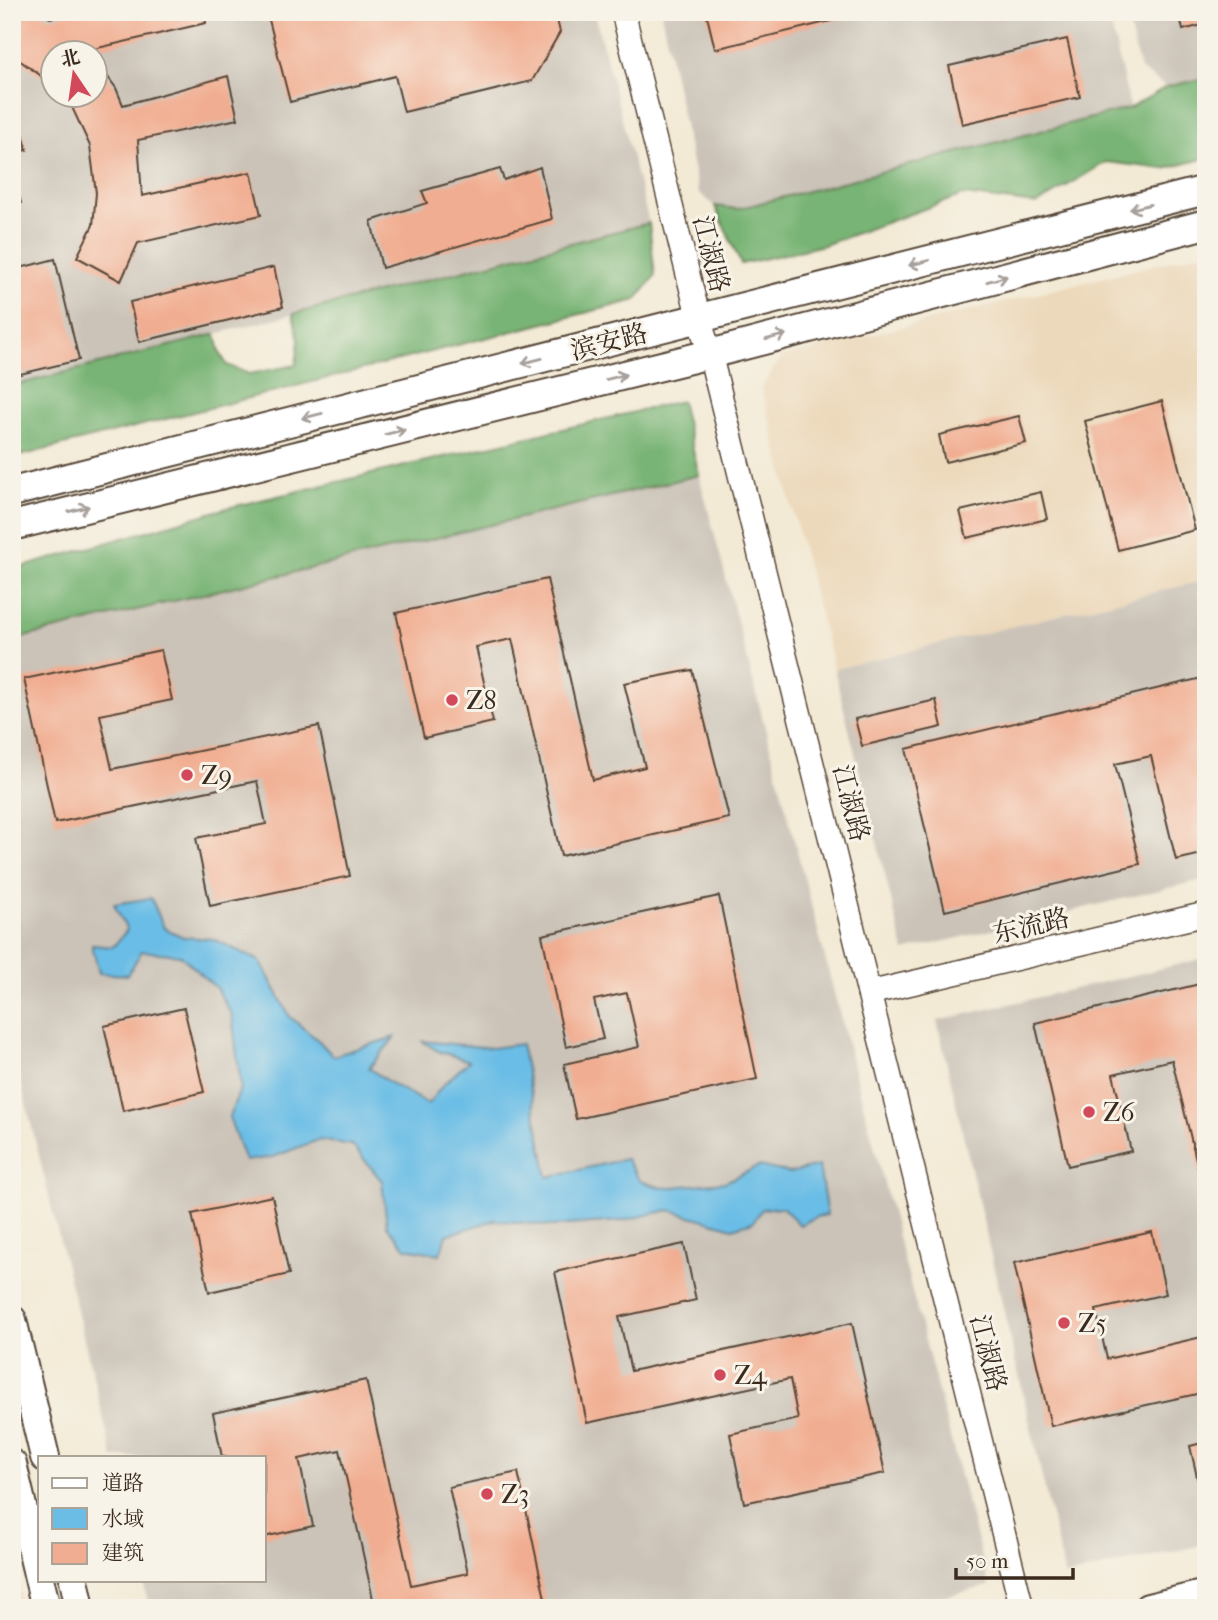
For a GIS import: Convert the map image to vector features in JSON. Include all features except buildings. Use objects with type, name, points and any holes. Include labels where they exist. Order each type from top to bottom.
[{"type":"main road","name":"滨安路","points":[[12,492],[1206,190]]},
{"type":"main road","name":"滨安路","points":[[12,526],[710,354],[1206,224]]},
{"type":"main road","points":[[12,1320],[45,1456]]},
{"type":"main road","points":[[12,1464],[38,1574]]},
{"type":"main road","points":[[40,1582],[46,1608]]},
{"type":"main road","points":[[74,1582],[80,1608]]},
{"type":"main road","points":[[1148,1608],[1206,1594]]},
{"type":"street","name":"江淑路","points":[[623,12],[1022,1608]]},
{"type":"street","name":"东流路","points":[[869,993],[1206,914]]},
{"type":"shaded area","points":[[12,12],[594,12],[649,223],[12,386]]},
{"type":"shaded area","points":[[661,12],[1108,12],[1130,108],[737,209],[715,206],[698,192]]},
{"type":"shaded area","points":[[1126,12],[1206,12],[1206,78],[1166,87],[1140,69]]},
{"type":"shaded area","points":[[1206,252],[1206,580],[834,669],[761,388],[782,357]]},
{"type":"shaded area","points":[[699,475],[989,1586],[894,1608],[149,1608],[143,1582],[266,1582],[266,1456],[113,1456],[12,1046],[12,640]]},
{"type":"shaded area","points":[[1206,580],[1206,879],[904,951],[834,669]]},
{"type":"shaded area","points":[[1206,958],[1206,1544],[1065,1576],[937,1021]]},
{"type":"shaded area","points":[[12,1549],[23,1608],[12,1608]]},
{"type":"green space","points":[[1206,78],[1206,158],[1165,169],[1106,162],[1037,204],[963,195],[824,245],[741,264],[715,206],[737,209],[1130,108],[1166,87]]},
{"type":"green space","points":[[649,223],[655,276],[636,300],[12,458],[12,386],[216,334],[220,353],[227,365],[249,374],[296,365],[299,340],[293,314]]},
{"type":"green space","points":[[681,401],[699,475],[12,640],[12,570],[227,508]]},
{"type":"water","points":[[151,898],[164,928],[183,937],[213,939],[260,961],[290,1017],[333,1056],[395,1037],[369,1068],[428,1104],[443,1085],[469,1061],[438,1051],[422,1041],[492,1048],[521,1044],[548,1177],[626,1159],[640,1181],[663,1188],[725,1182],[759,1166],[789,1173],[819,1166],[827,1215],[800,1225],[782,1207],[762,1209],[753,1222],[733,1228],[669,1210],[620,1221],[553,1226],[495,1220],[446,1235],[440,1254],[406,1248],[387,1226],[382,1181],[352,1145],[318,1140],[273,1157],[245,1161],[229,1117],[241,1087],[232,1015],[216,988],[180,955],[142,951],[127,975],[99,973],[92,945],[113,947],[127,930],[114,904]]},
{"type":"place","name":"Z8","points":[[452,700]]},
{"type":"place","name":"Z9","points":[[187,775]]},
{"type":"place","name":"Z6","points":[[1089,1112]]},
{"type":"place","name":"Z5","points":[[1064,1323]]},
{"type":"place","name":"Z4","points":[[720,1375]]},
{"type":"place","name":"Z3","points":[[487,1494]]}]
